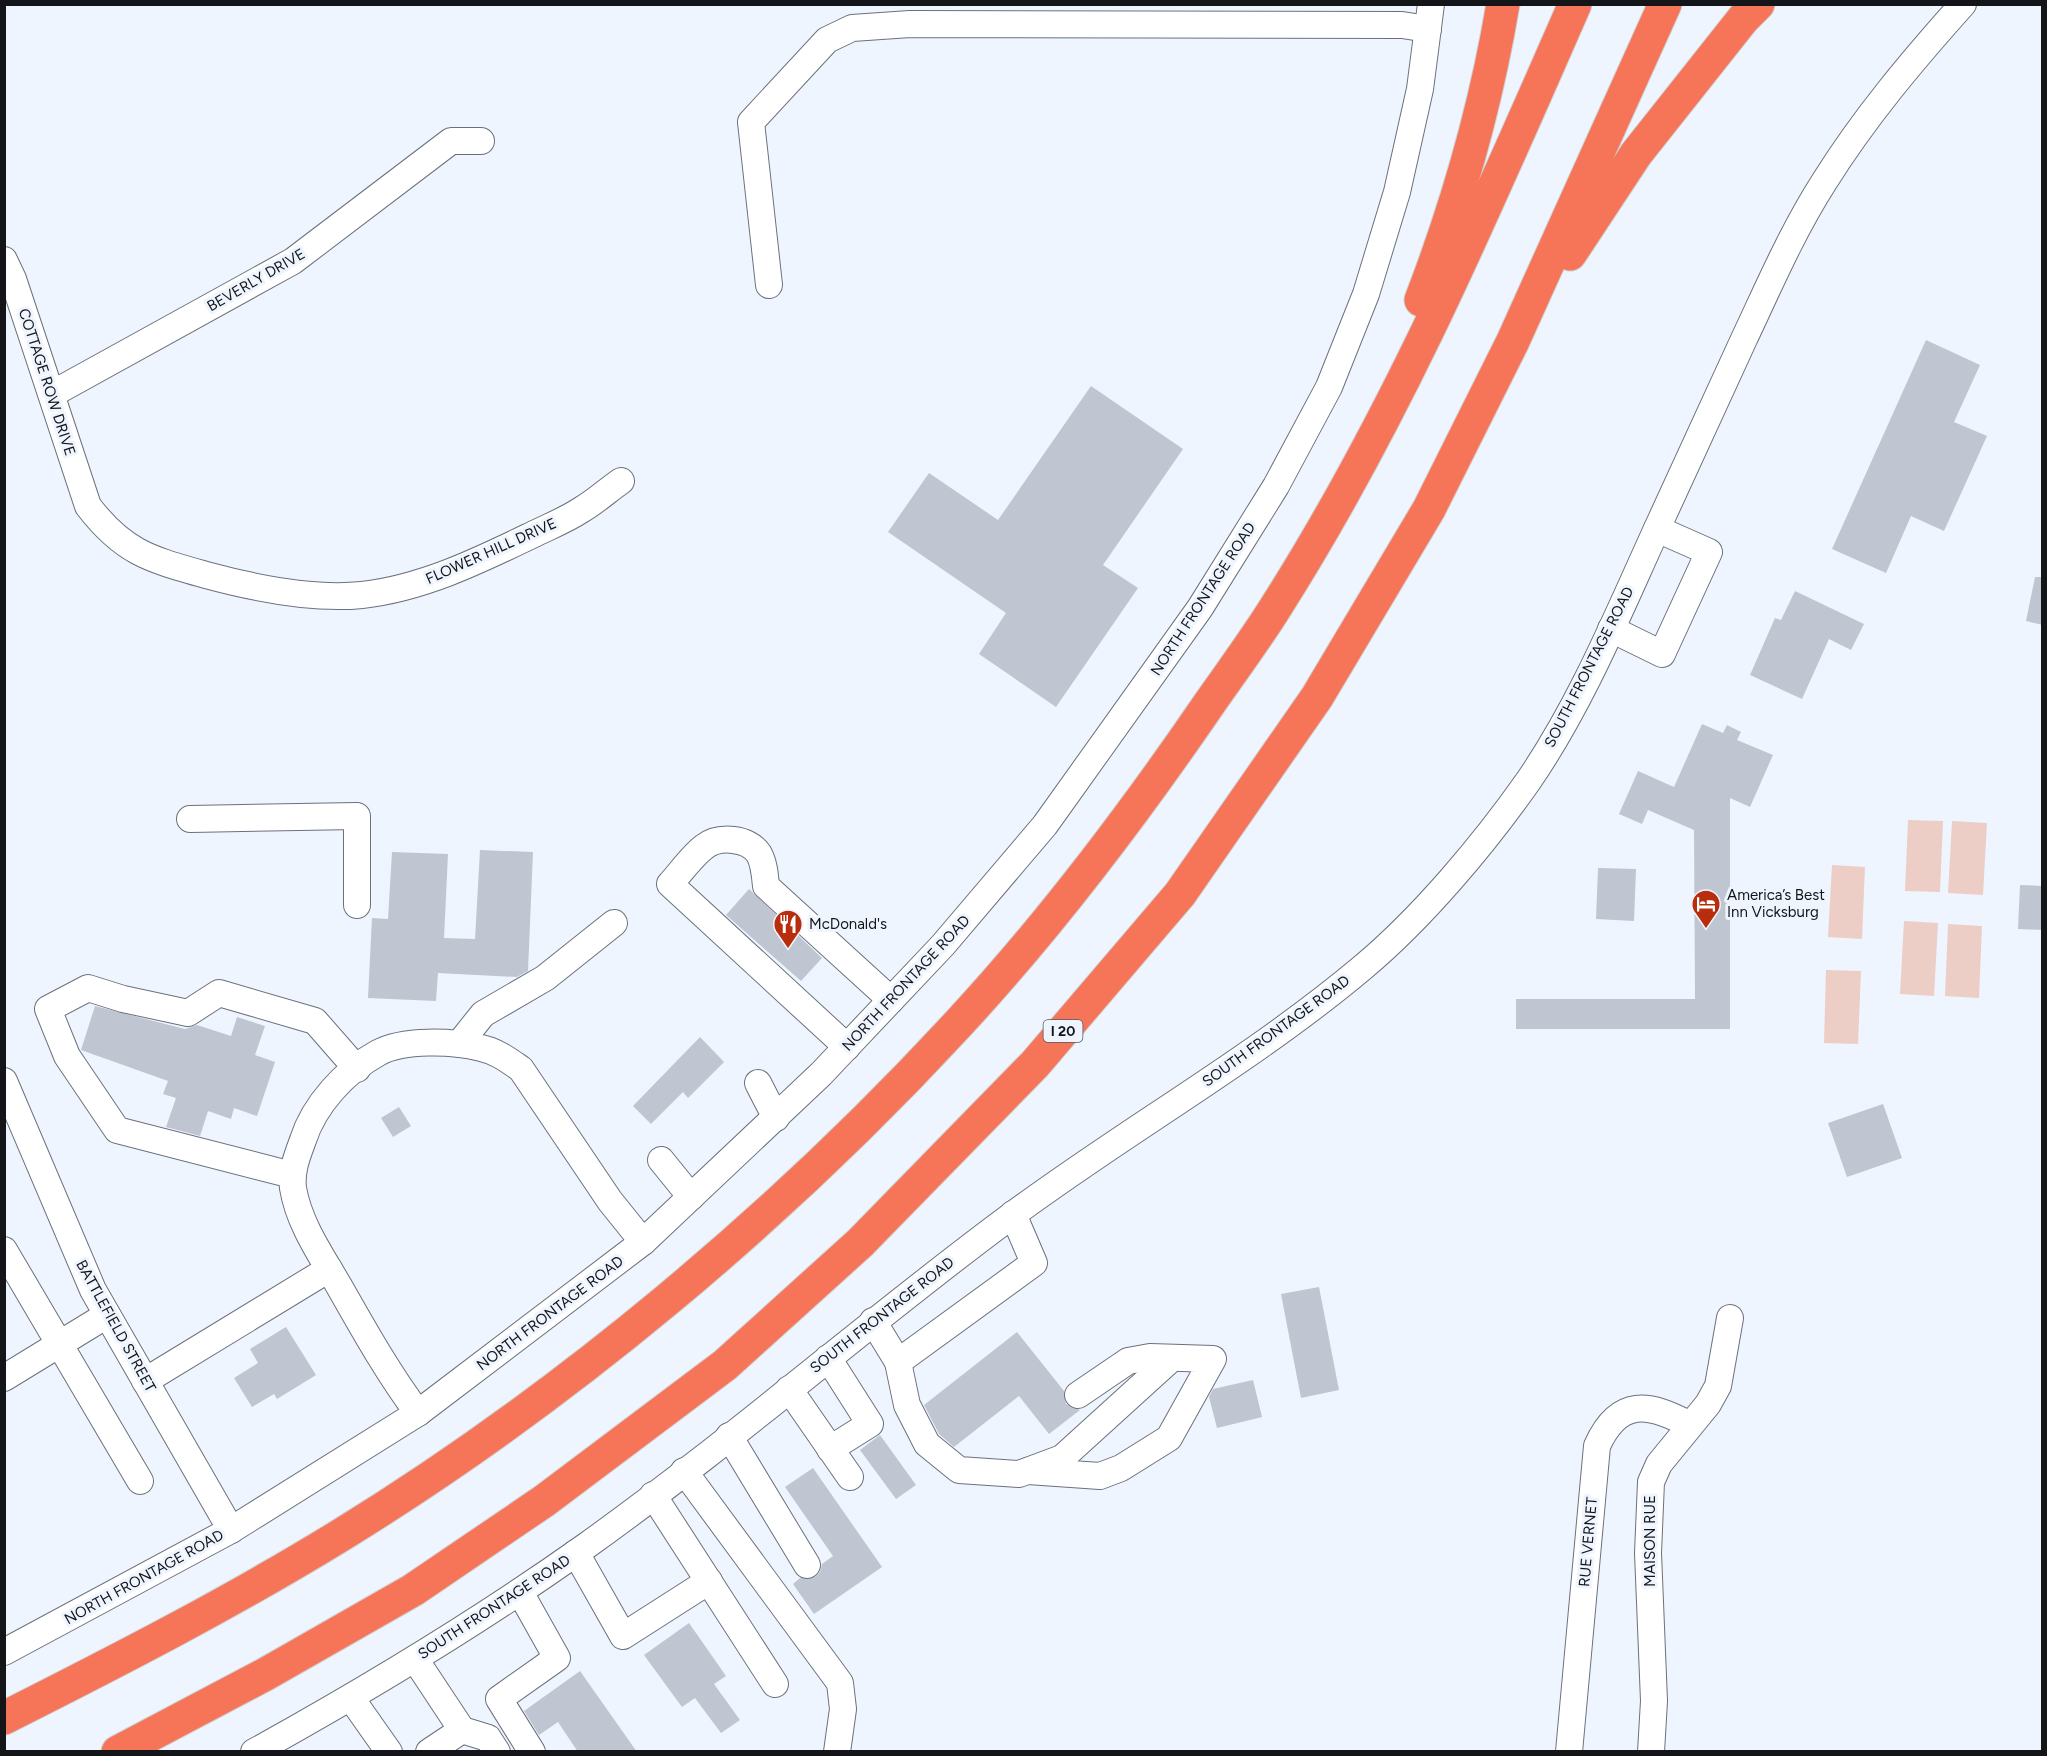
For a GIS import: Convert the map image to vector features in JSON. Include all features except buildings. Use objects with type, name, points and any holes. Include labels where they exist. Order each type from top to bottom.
[{"type":"highway","points":[[1356,472],[1428,282],[1468,160],[1491,74],[1503,4]]},
{"type":"highway","points":[[4,1718],[178,1630],[342,1535],[478,1445],[616,1340],[729,1246],[842,1143],[960,1022],[1073,888],[1155,782],[1276,607],[1356,472],[1431,324],[1575,4]]},
{"type":"highway","name":"I 20","points":[[118,1752],[264,1675],[413,1590],[544,1501],[724,1365],[860,1243],[1035,1064],[1180,894],[1317,697],[1429,510],[1514,341],[1665,4]]},
{"type":"highway","points":[[1514,341],[1636,154],[1743,19],[1758,4]]},
{"type":"street","name":"SOUTH FRONTAGE ROAD","points":[[264,1749],[415,1659],[576,1553],[1013,1214],[1297,1019],[1367,964],[1439,891],[1508,808],[1533,774],[1611,629],[1782,257],[1820,187],[1861,126],[1905,69],[1964,4]]},
{"type":"street","points":[[769,285],[751,122],[827,40],[852,28],[910,24],[1402,25],[1429,17]]},
{"type":"street","name":"NORTH FRONTAGE ROAD","points":[[4,1652],[127,1588],[231,1530],[418,1413],[643,1242],[776,1118],[943,945],[1045,825],[1200,608],[1276,486],[1329,387],[1366,294],[1397,192],[1420,89],[1429,17]]},
{"type":"street","name":"BEVERLY DRIVE","points":[[52,394],[293,261],[451,141],[481,141]]},
{"type":"street","name":"COTTAGE ROW DRIVE","points":[[4,260],[52,394],[87,506]]},
{"type":"street","name":"FLOWER HILL DRIVE","points":[[87,506],[107,531],[123,543],[158,561],[241,585],[314,594],[360,595],[397,589],[434,579],[581,511],[621,481]]},
{"type":"street","points":[[1611,629],[1662,654],[1709,552],[1657,529]]},
{"type":"street","points":[[190,819],[357,816],[357,905]]},
{"type":"street","points":[[847,1047],[670,884],[698,853],[706,846],[723,840],[737,840],[751,846],[763,864],[766,886],[891,1000]]},
{"type":"street","points":[[459,1044],[483,1014],[545,978],[614,923]]},
{"type":"street","points":[[292,1175],[117,1130],[67,1056],[48,1009],[88,988],[123,999],[189,1013],[219,993],[315,1021],[357,1069]]},
{"type":"street","points":[[418,1413],[390,1376],[298,1212],[292,1175],[309,1119],[333,1088],[379,1052],[427,1043],[459,1044],[482,1048],[504,1057],[521,1068],[610,1201],[643,1242]]},
{"type":"street","name":"BATTLEFIELD STREET","points":[[4,1081],[67,1233],[107,1315],[231,1530]]},
{"type":"street","points":[[758,1083],[776,1118]]},
{"type":"street","points":[[661,1161],[691,1197]]},
{"type":"street","points":[[898,1362],[1034,1263],[1013,1214]]},
{"type":"street","points":[[4,1250],[140,1481]]},
{"type":"street","points":[[145,1381],[329,1269]]},
{"type":"street","points":[[4,1378],[61,1346],[107,1315]]},
{"type":"street","name":"MAISON RUE","points":[[1651,1752],[1654,1701],[1648,1553],[1650,1491],[1659,1464],[1708,1404],[1718,1386],[1730,1318]]},
{"type":"street","points":[[873,1321],[898,1362],[907,1404],[927,1444],[959,1470],[1019,1474],[1062,1458],[1171,1359]]},
{"type":"street","points":[[1028,1471],[1100,1476],[1121,1468],[1169,1438],[1213,1359],[1150,1357],[1128,1360],[1078,1395]]},
{"type":"street","points":[[828,1358],[870,1424],[831,1449]]},
{"type":"street","points":[[789,1389],[850,1477]]},
{"type":"street","name":"RUE VERNET","points":[[1569,1752],[1597,1446],[1606,1426],[1616,1416],[1633,1410],[1666,1412],[1690,1425]]},
{"type":"street","points":[[729,1436],[807,1565]]},
{"type":"street","points":[[684,1471],[840,1683],[843,1709],[837,1752]]},
{"type":"street","points":[[653,1495],[775,1684]]},
{"type":"street","points":[[576,1553],[623,1636],[709,1581]]},
{"type":"street","points":[[520,1592],[557,1658],[499,1700],[532,1752]]},
{"type":"street","points":[[415,1659],[462,1730],[488,1738],[497,1752]]},
{"type":"street","points":[[351,1698],[388,1752]]},
{"type":"street","points":[[429,1752],[462,1730]]},
{"type":"shaded area","points":[[1908,820],[1943,821],[1940,892],[1905,891]]},
{"type":"shaded area","points":[[1952,821],[1987,823],[1983,895],[1948,893]]},
{"type":"shaded area","points":[[1832,865],[1865,867],[1862,939],[1828,937]]},
{"type":"shaded area","points":[[1904,921],[1938,923],[1934,996],[1900,994]]},
{"type":"shaded area","points":[[1948,924],[1982,926],[1979,998],[1945,996]]},
{"type":"shaded area","points":[[1826,970],[1861,971],[1858,1044],[1824,1043]]},
{"type":"place","name":"America’s Best Inn Vicksburg","points":[[1706,930]]},
{"type":"place","name":"McDonald's","points":[[788,950]]}]
